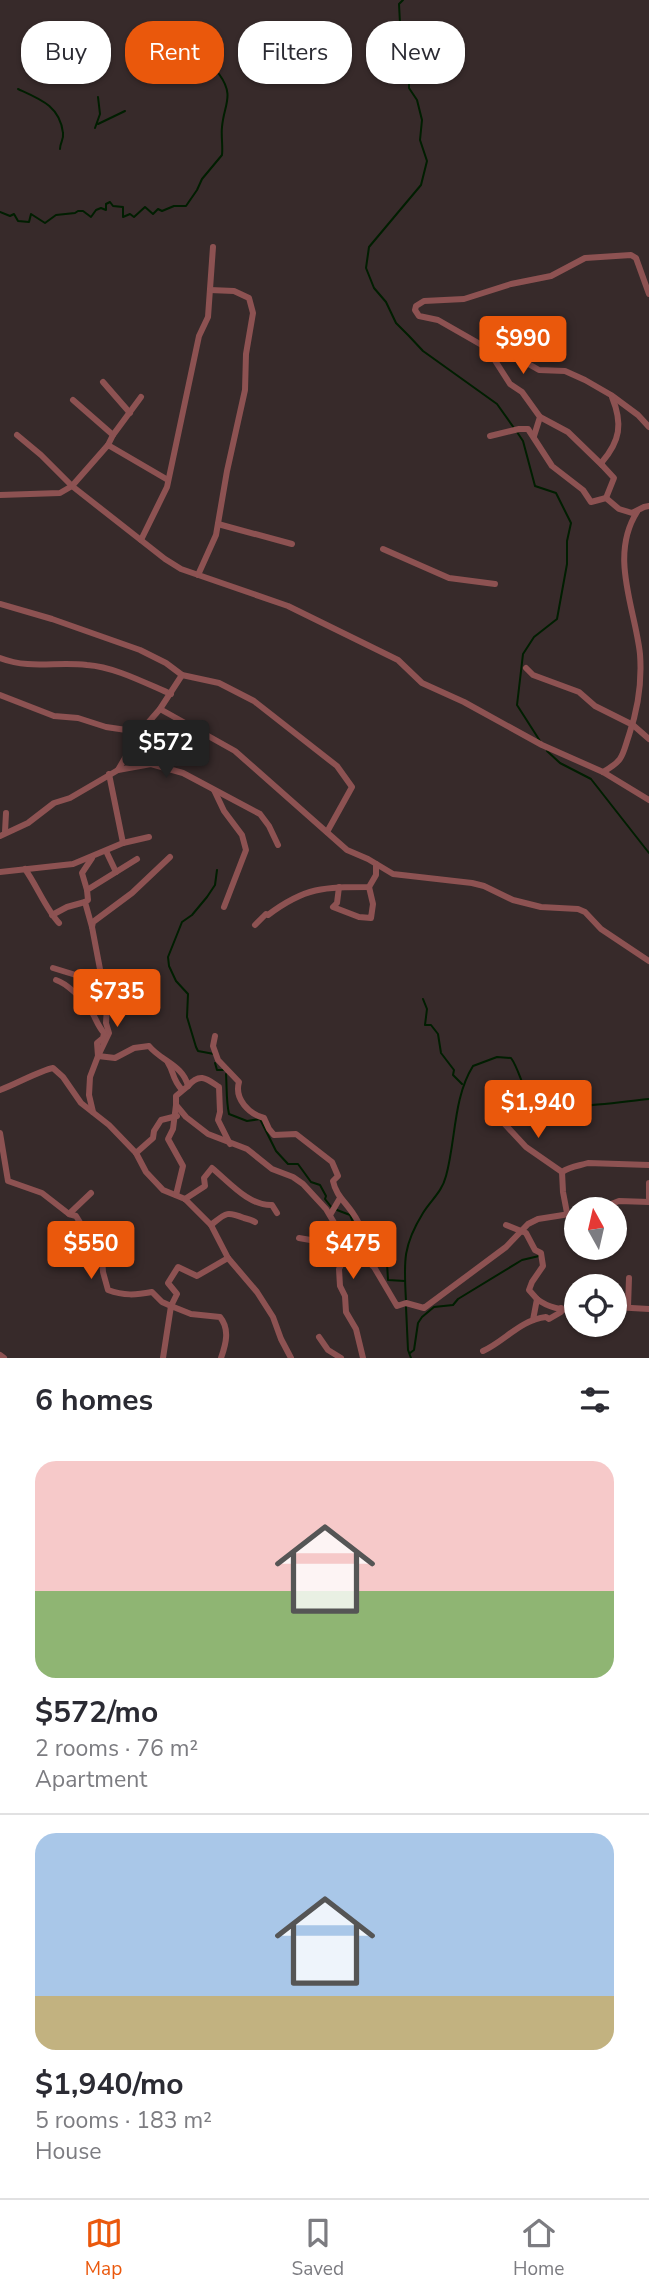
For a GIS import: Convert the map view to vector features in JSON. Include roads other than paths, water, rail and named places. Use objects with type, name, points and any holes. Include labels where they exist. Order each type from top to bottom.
[{"type":"street","points":[[141,540],[167,486],[199,336],[208,317],[213,247]]},
{"type":"street","points":[[649,294],[636,258],[631,255],[596,256],[579,260],[551,276],[511,284],[464,299],[424,301],[416,306],[416,314],[419,316],[438,320],[486,348],[509,352],[539,370],[565,371],[611,395],[649,427]]},
{"type":"street","points":[[198,575],[218,524],[246,390],[246,354],[253,313],[249,298],[234,291],[210,290]]},
{"type":"street","points":[[486,348],[510,384],[522,392],[540,417],[568,432],[614,478],[614,483],[606,498],[591,502],[583,490],[552,466],[528,429],[490,436]]},
{"type":"street","points":[[103,382],[130,413]]},
{"type":"street","points":[[602,465],[616,446],[618,412],[611,395]]},
{"type":"street","points":[[0,495],[60,492],[72,486],[108,445],[141,397]]},
{"type":"street","points":[[73,400],[113,435]]},
{"type":"street","points":[[534,436],[540,417]]},
{"type":"street","points":[[17,435],[72,486],[173,564],[288,606],[398,660],[422,683],[464,702],[542,745],[603,772],[649,800]]},
{"type":"street","points":[[108,445],[168,480]]},
{"type":"street","points":[[606,498],[619,509],[637,512]]},
{"type":"street","points":[[603,772],[620,761],[639,699],[639,653],[624,563],[630,522],[637,512],[649,506]]},
{"type":"street","points":[[218,524],[292,544]]},
{"type":"street","points":[[383,549],[449,578],[495,584]]},
{"type":"street","points":[[0,604],[140,650],[166,663],[182,675],[219,683],[254,701],[346,776],[352,787],[327,832]]},
{"type":"street","points":[[0,658],[30,667],[69,663],[92,665],[170,694]]},
{"type":"street","points":[[526,668],[533,675],[579,692],[596,706],[633,725],[649,739]]},
{"type":"street","points":[[118,770],[140,732],[160,709],[182,675]]},
{"type":"street","points":[[0,695],[54,716],[78,718],[106,727],[140,732]]},
{"type":"street","points":[[160,709],[236,751],[347,850],[393,874],[484,886],[513,900],[541,907],[578,909],[585,912],[601,929],[649,961]]},
{"type":"street","points":[[3,834],[28,823],[54,803],[70,797],[109,774],[151,764],[183,773],[260,814],[278,845]]},
{"type":"street","points":[[109,774],[123,843]]},
{"type":"street","points":[[214,790],[224,811],[242,835],[246,850],[224,907]]},
{"type":"street","points":[[3,834],[6,813]]},
{"type":"street","points":[[0,872],[73,864],[123,843],[149,838]]},
{"type":"street","points":[[106,851],[116,872]]},
{"type":"street","points":[[92,927],[93,922],[132,893],[170,857]]},
{"type":"street","points":[[52,915],[88,900],[82,873],[92,858]]},
{"type":"street","points":[[87,890],[137,859]]},
{"type":"street","points":[[339,887],[337,902],[333,907],[359,917],[371,918],[373,904],[369,887],[376,875],[376,864]]},
{"type":"street","points":[[25,869],[52,915],[60,923]]},
{"type":"street","points":[[254,925],[266,914],[296,896],[325,887],[369,887]]},
{"type":"street","points":[[85,902],[92,927],[109,1034],[90,1077],[89,1095],[93,1114]]},
{"type":"street","points":[[53,968],[79,976],[86,989],[106,1011]]},
{"type":"street","points":[[56,980],[66,984],[90,1008],[94,1020],[104,1033],[97,1043],[98,1056]]},
{"type":"street","points":[[215,1036],[214,1048],[218,1060],[239,1082],[237,1088],[242,1102],[251,1112],[264,1118],[268,1129],[274,1135],[296,1134],[332,1162],[338,1176],[333,1181],[340,1198],[356,1216],[370,1249],[376,1254]]},
{"type":"street","points":[[98,1056],[114,1058],[134,1048],[149,1046],[183,1073],[185,1088]]},
{"type":"street","points":[[167,1061],[172,1069],[171,1076],[185,1088]]},
{"type":"street","points":[[0,1090],[25,1081],[45,1069],[53,1068],[93,1114],[109,1125],[136,1153],[146,1172],[163,1190],[185,1199],[211,1225],[228,1258],[257,1292],[273,1317],[291,1358]]},
{"type":"street","points":[[176,1195],[183,1166],[168,1139],[176,1116],[176,1096],[196,1077],[208,1078],[219,1087],[218,1119],[230,1144]]},
{"type":"street","points":[[176,1105],[186,1117],[208,1134],[247,1149],[272,1169],[300,1181],[333,1211],[346,1243],[345,1257],[339,1269],[340,1286],[345,1296],[346,1312],[356,1329],[363,1358]]},
{"type":"street","points":[[136,1153],[153,1138],[161,1120],[176,1116],[186,1117]]},
{"type":"street","points":[[500,1119],[526,1147],[562,1172],[565,1197]]},
{"type":"street","points":[[0,1133],[4,1182],[42,1193],[69,1214],[76,1216],[88,1239],[97,1249],[108,1290],[135,1295],[152,1292],[162,1302],[191,1314],[220,1317],[226,1327],[226,1343],[221,1358]]},
{"type":"street","points":[[562,1172],[570,1166],[588,1163],[649,1165]]},
{"type":"street","points":[[185,1199],[205,1186],[204,1178],[212,1168],[238,1192],[263,1206],[272,1205],[277,1213]]},
{"type":"street","points":[[627,1201],[649,1202],[649,1183]]},
{"type":"street","points":[[69,1214],[91,1193]]},
{"type":"street","points":[[333,1211],[340,1198]]},
{"type":"street","points":[[211,1225],[227,1213],[255,1222]]},
{"type":"street","points":[[346,1243],[380,1274],[397,1306],[411,1303],[424,1308],[506,1247],[528,1224],[564,1214]]},
{"type":"street","points":[[506,1226],[526,1233],[535,1250],[541,1253],[543,1266],[529,1290],[546,1306],[564,1310]]},
{"type":"street","points":[[299,1238],[316,1241],[345,1257],[363,1258]]},
{"type":"street","points":[[163,1358],[171,1306],[177,1294],[168,1283],[177,1267],[197,1276],[228,1258]]},
{"type":"street","points":[[629,1278],[628,1307],[649,1309]]},
{"type":"street","points":[[533,1320],[537,1299]]},
{"type":"street","points":[[483,1351],[533,1320],[545,1317],[549,1319],[561,1311],[561,1308]]},
{"type":"street","points":[[319,1337],[328,1350],[341,1358]]},
{"type":"street","points":[[0,1355],[4,1358]]},
{"type":"waterway","points":[[403,0],[399,4],[400,23],[421,55],[420,67],[409,81],[409,88],[417,100],[422,120],[420,140],[427,161],[421,185],[369,247],[366,268],[374,288],[386,302],[396,323],[423,351],[497,404],[514,428]]},
{"type":"waterway","points":[[0,212],[10,216],[14,214],[18,221],[29,222],[31,214],[45,223],[56,215],[78,211],[91,217],[96,210],[106,210],[106,204],[110,202],[113,206],[123,207],[123,217],[130,214],[134,217],[145,207],[153,214],[158,209],[162,211],[174,206],[186,206],[202,179],[222,155],[222,127],[228,94],[224,82]]},
{"type":"waterway","points":[[18,89],[48,105],[58,116],[63,133],[60,149]]},
{"type":"waterway","points":[[95,128],[100,114],[98,97]]},
{"type":"waterway","points":[[98,124],[125,111]]},
{"type":"waterway","points":[[517,432],[523,441],[535,486],[556,493],[571,523],[557,619],[534,637],[523,654],[517,705],[540,741]]},
{"type":"waterway","points":[[547,751],[560,763],[591,779],[649,853]]},
{"type":"waterway","points":[[214,1054],[198,1051],[196,1047],[187,1017],[188,994],[176,981],[168,957],[182,922],[192,915],[215,885],[217,870]]},
{"type":"waterway","points":[[423,999],[427,1009],[425,1025],[431,1025],[438,1034],[441,1053],[454,1070],[453,1075],[462,1084]]},
{"type":"waterway","points":[[406,1301],[405,1265],[408,1246],[416,1225],[444,1182],[458,1105],[473,1066],[497,1057],[511,1058],[530,1098],[543,1104],[572,1106],[649,1099]]},
{"type":"waterway","points":[[215,1063],[217,1070],[223,1070]]},
{"type":"waterway","points":[[226,1074],[229,1114],[247,1121],[260,1119],[276,1151],[288,1164],[298,1164],[311,1182],[320,1185],[332,1208]]},
{"type":"waterway","points":[[337,1210],[350,1215],[363,1246],[377,1259],[387,1263],[388,1280],[405,1281]]},
{"type":"waterway","points":[[410,1353],[414,1350],[418,1323],[434,1307],[453,1305],[458,1299],[522,1260],[539,1256]]},
{"type":"waterway","points":[[406,1307],[408,1350],[411,1358]]}]
